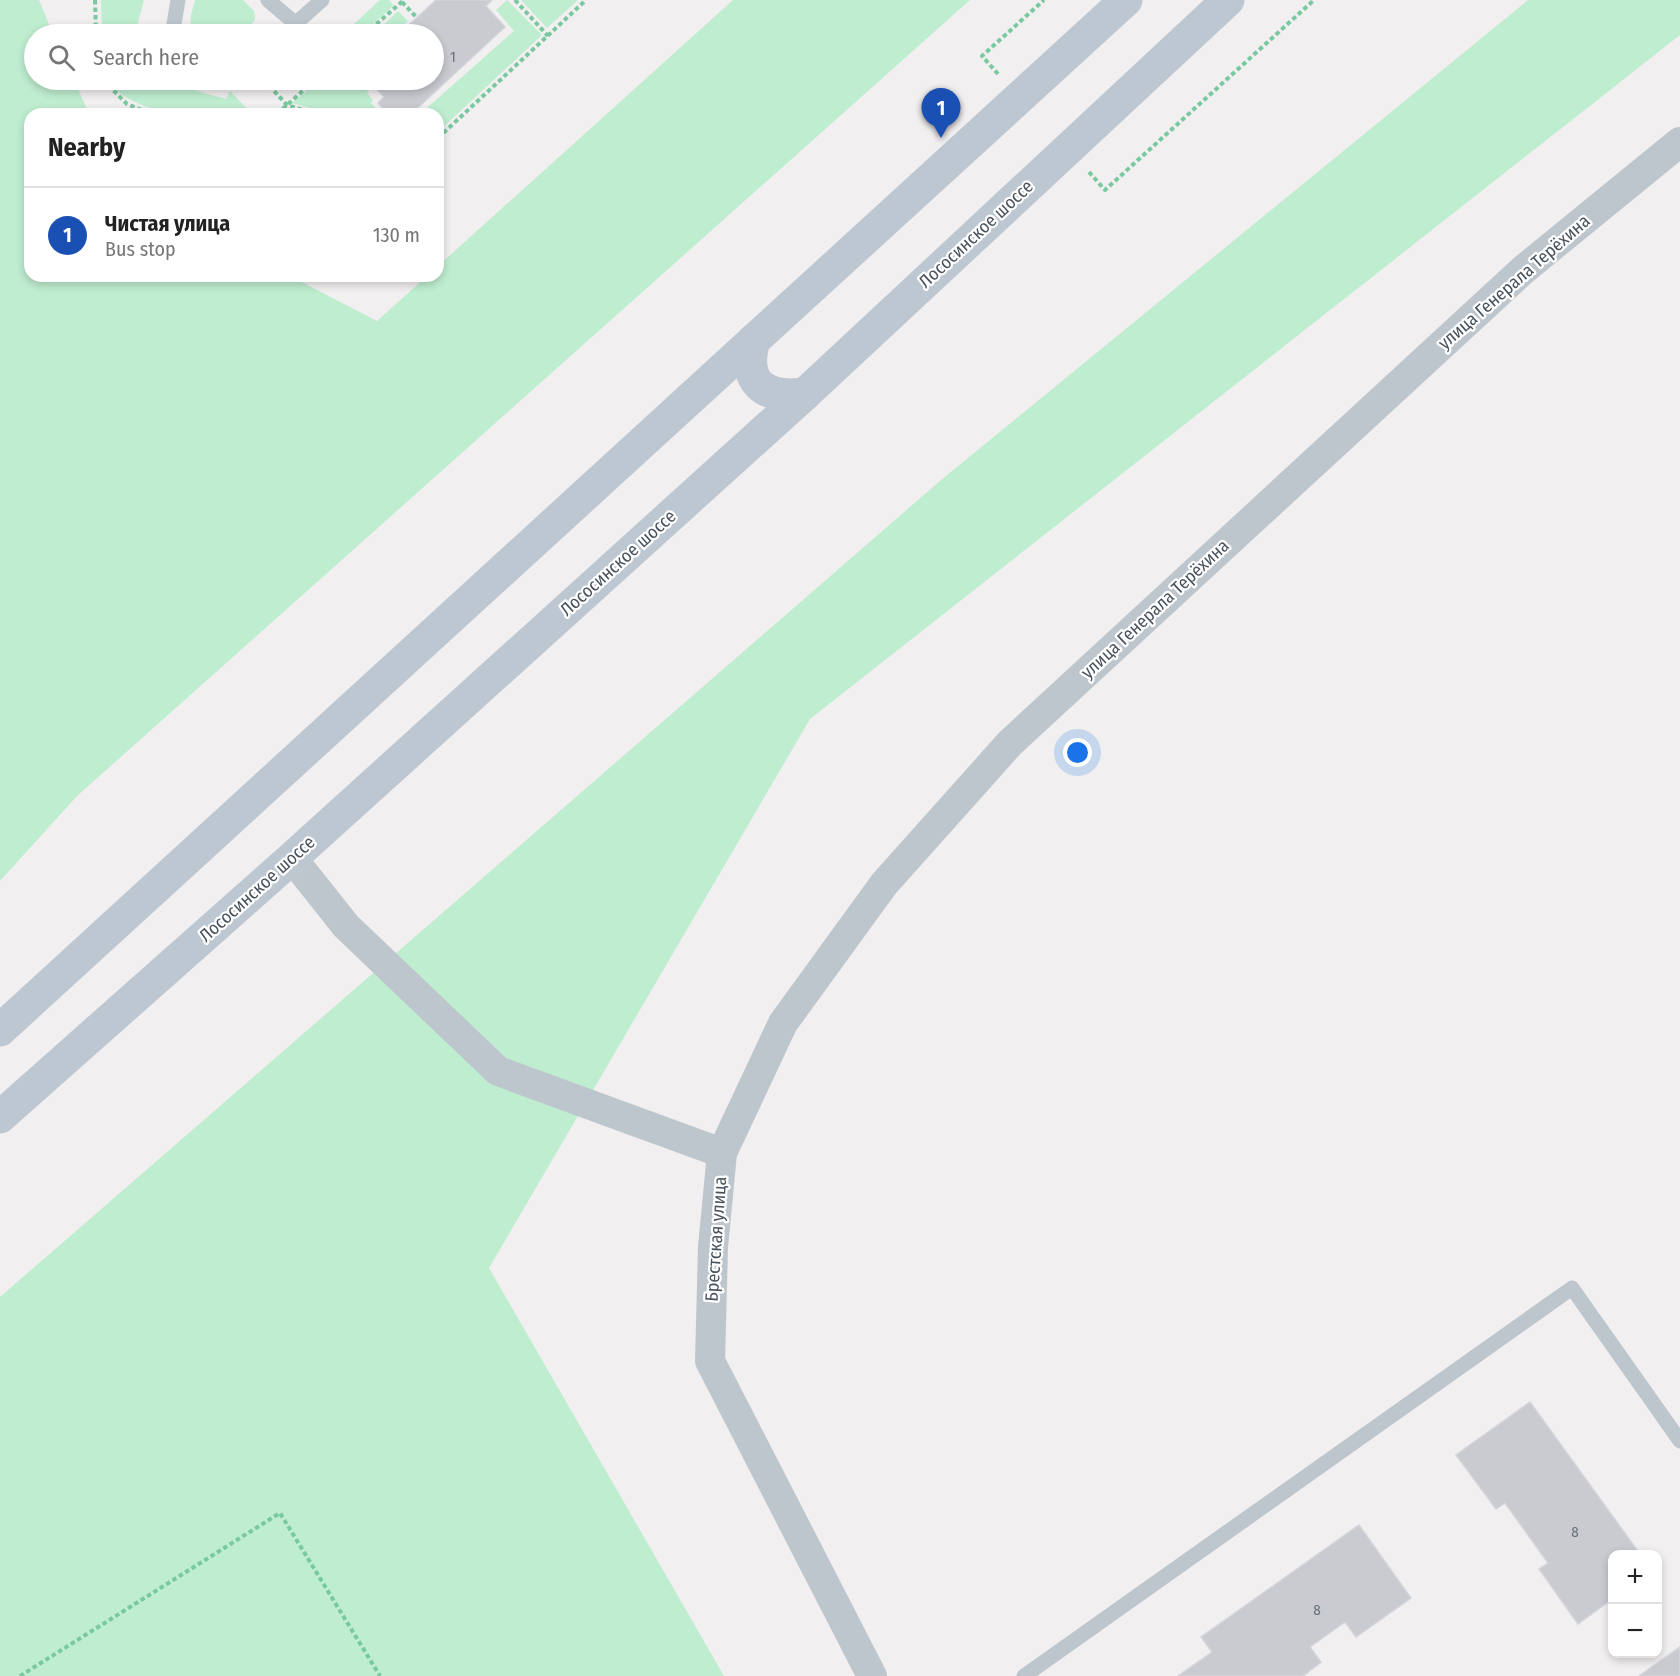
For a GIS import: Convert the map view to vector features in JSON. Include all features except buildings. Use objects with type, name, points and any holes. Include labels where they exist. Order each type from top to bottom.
[{"type":"street","points":[[0,1030],[1126,0]]},
{"type":"street","name":"Лососинское шоссе","points":[[0,1117],[292,858],[805,394],[1228,0]]},
{"type":"street","name":"улица Генерала Терёхина","points":[[722,1154],[783,1023],[884,884],[1010,743],[1523,270],[1677,151]]},
{"type":"street","points":[[754,340],[750,366],[753,378],[763,389],[788,396],[805,394]]},
{"type":"street","name":"Брестская улица","points":[[292,858],[346,926],[498,1071],[722,1154],[713,1247],[710,1361],[872,1676]]},
{"type":"lane","points":[[175,24],[174,16],[178,0]]},
{"type":"lane","points":[[268,0],[296,24],[322,0]]},
{"type":"lane","points":[[1024,1676],[1572,1288],[1680,1441]]},
{"type":"path","points":[[95,0],[96,24]]},
{"type":"path","points":[[515,0],[548,36]]},
{"type":"path","points":[[444,132],[586,0]]},
{"type":"path","points":[[982,56],[1044,0]]},
{"type":"path","points":[[1105,190],[1314,0]]},
{"type":"path","points":[[377,24],[403,1],[417,18]]},
{"type":"path","points":[[113,90],[128,104],[138,108]]},
{"type":"path","points":[[273,90],[286,105],[296,108]]},
{"type":"path","points":[[283,108],[303,90]]},
{"type":"path","points":[[20,1676],[280,1513],[380,1676]]},
{"type":"green space","points":[[0,0],[39,0],[49,24],[24,24],[24,90],[78,90],[86,108],[24,108],[24,282],[302,282],[377,321],[420,282],[444,282],[444,261],[733,0],[970,0],[77,796],[0,881]]},
{"type":"green space","points":[[101,0],[144,0],[138,24],[102,24]]},
{"type":"green space","points":[[195,0],[243,0],[254,11],[255,20],[251,24],[190,24]]},
{"type":"green space","points":[[380,0],[389,0],[394,5],[373,24],[354,24]]},
{"type":"green space","points":[[507,0],[542,35],[444,126],[444,108],[427,108],[514,31],[496,10]]},
{"type":"green space","points":[[521,0],[578,0],[547,28]]},
{"type":"green space","points":[[1528,0],[1680,0],[1680,35],[810,719],[489,1268],[724,1676],[0,1676],[0,1297],[941,480]]},
{"type":"green space","points":[[398,11],[408,21],[405,24],[384,24]]},
{"type":"green space","points":[[117,90],[193,90],[226,99],[230,91],[246,108],[151,108],[136,103]]},
{"type":"green space","points":[[308,90],[369,90],[367,92],[373,101],[371,103],[376,108],[310,108],[292,103]]},
{"type":"place","name":"Чистая улица","points":[[941,138]]}]
